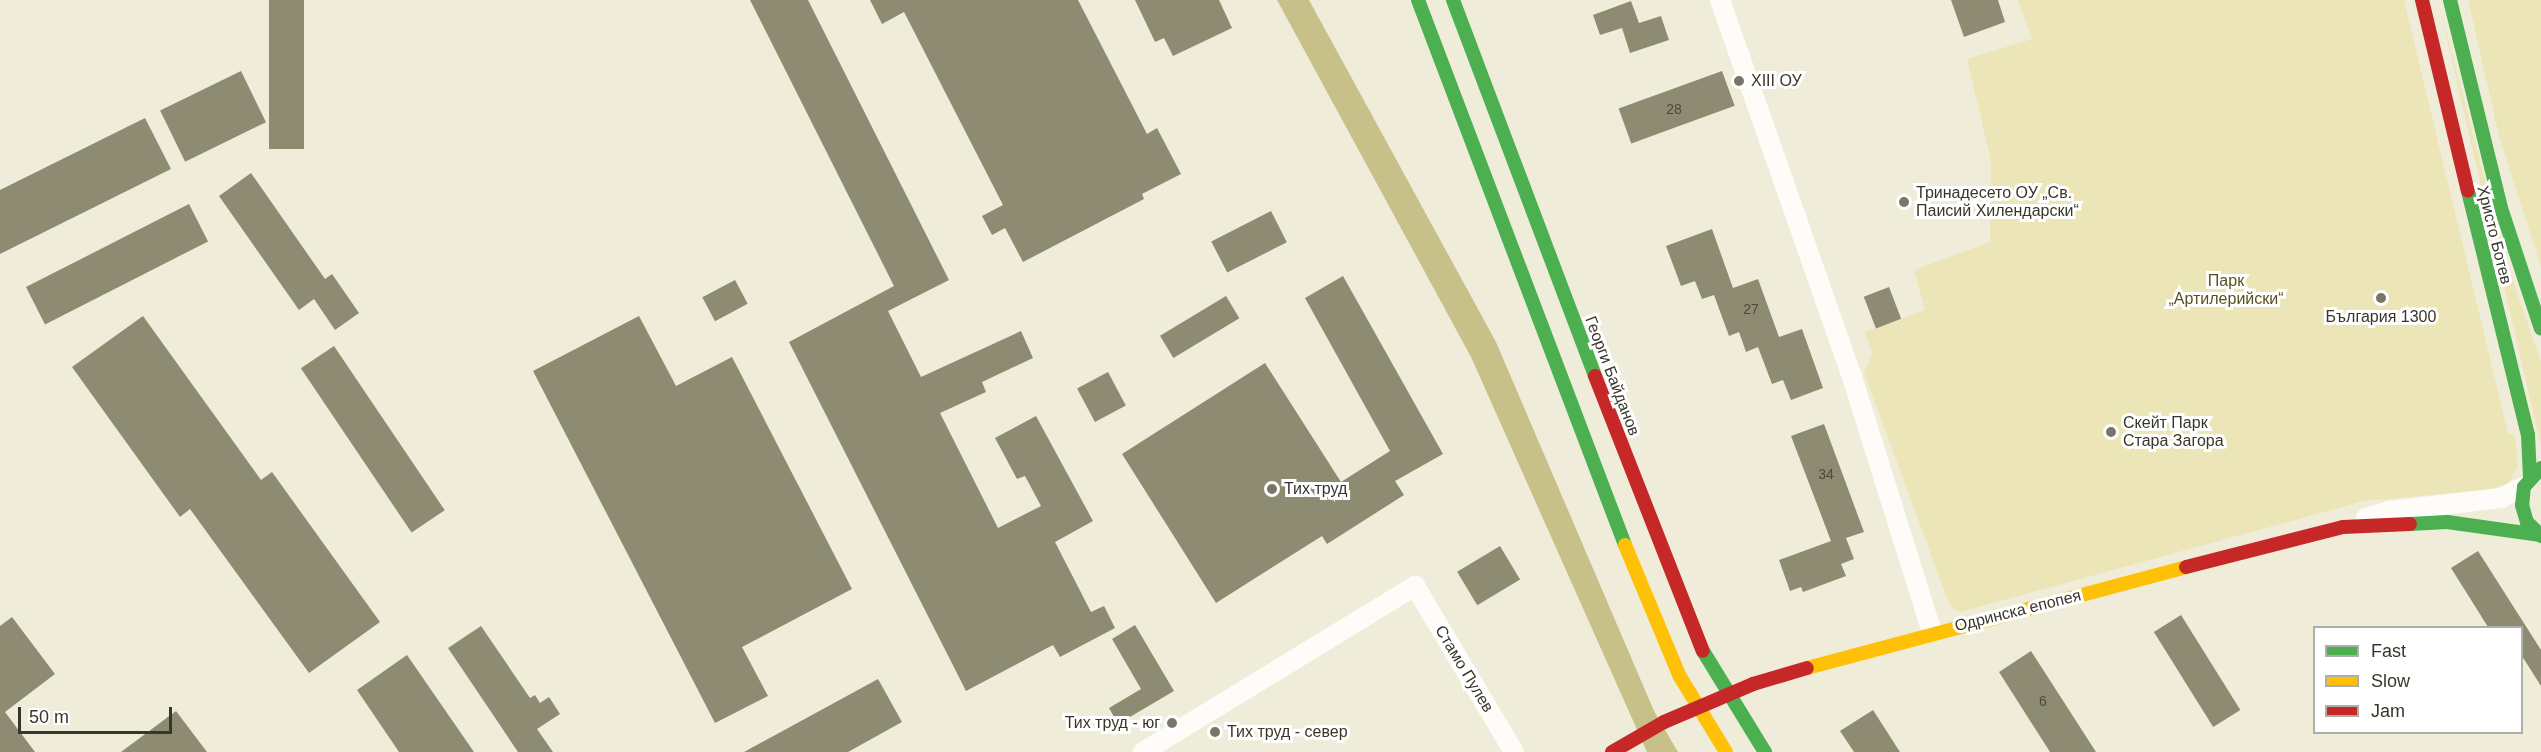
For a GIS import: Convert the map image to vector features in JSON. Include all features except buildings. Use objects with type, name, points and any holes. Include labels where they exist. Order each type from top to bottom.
[{"type":"street","points":[[1418,0],[1653,619],[1697,706],[1726,752]]},
{"type":"street","name":"Георги Байданов","points":[[1452,0],[1674,586],[1727,694],[1765,752]]},
{"type":"street","points":[[1720,0],[1852,377],[1932,632]]},
{"type":"street","name":"Христо Ботев","points":[[2422,0],[2528,435],[2532,477],[2523,514],[2540,536]]},
{"type":"street","name":"Христо Ботев","points":[[2450,0],[2495,186],[2541,329]]},
{"type":"street","name":"Одринска епопея","points":[[1612,752],[1664,722],[1727,694],[1932,632],[2343,527],[2389,511],[2489,500],[2532,477]]},
{"type":"street","name":"Одринска епопея","points":[[2343,527],[2447,522],[2540,536]]},
{"type":"street","name":"Стамо Пулев","points":[[1143,752],[1415,586],[1514,752]]},
{"type":"green space","name":"Парк „Артилерийски“","points":[[2018,0],[2404,0],[2508,433],[2515,435],[2518,467],[2508,484],[2485,490],[2364,501],[1960,612],[1950,606],[1864,373],[1872,354],[1865,332],[1925,310],[1914,270],[1990,242],[1991,161],[1967,59],[2032,39]]},
{"type":"green space","points":[[2438,0],[2506,260],[2541,362],[2541,446]]},
{"type":"green space","points":[[2468,0],[2541,0],[2541,267],[2499,136]]},
{"type":"shaded area","points":[[1277,0],[1309,0],[1496,342],[1654,711],[1678,752],[1647,752],[1471,357]]},
{"type":"traffic: fast","points":[[1418,0],[1625,545]]},
{"type":"traffic: fast","points":[[1453,0],[1595,376]]},
{"type":"traffic: fast","points":[[2450,0],[2501,208],[2541,329]]},
{"type":"traffic: fast","points":[[2468,191],[2528,435],[2530,477]]},
{"type":"traffic: fast","points":[[2541,468],[2524,487],[2522,505],[2527,522],[2541,536]]},
{"type":"traffic: fast","points":[[2410,524],[2447,522],[2539,535]]},
{"type":"traffic: fast","points":[[1703,651],[1765,752]]},
{"type":"traffic: slow","points":[[1625,545],[1679,675],[1726,752]]},
{"type":"traffic: slow","points":[[1807,668],[2186,567]]},
{"type":"traffic: jam","points":[[2422,0],[2468,191]]},
{"type":"traffic: jam","points":[[1595,376],[1703,651]]},
{"type":"traffic: jam","points":[[2186,567],[2343,527],[2410,524]]},
{"type":"traffic: jam","points":[[1612,752],[1664,722],[1753,684],[1807,668]]},
{"type":"place","name":"XIII ОУ","points":[[1739,81]]},
{"type":"place","name":"Тринадесето ОУ „Св. Паисий Хилендарски“","points":[[1904,202]]},
{"type":"place","name":"България 1300","points":[[2381,298]]},
{"type":"place","name":"Скейт Парк Стара Загора","points":[[2111,432]]},
{"type":"place","name":"Тих труд","points":[[1272,489]]},
{"type":"place","name":"Тих труд - юг","points":[[1172,723]]},
{"type":"place","name":"Тих труд - север","points":[[1215,732]]}]
